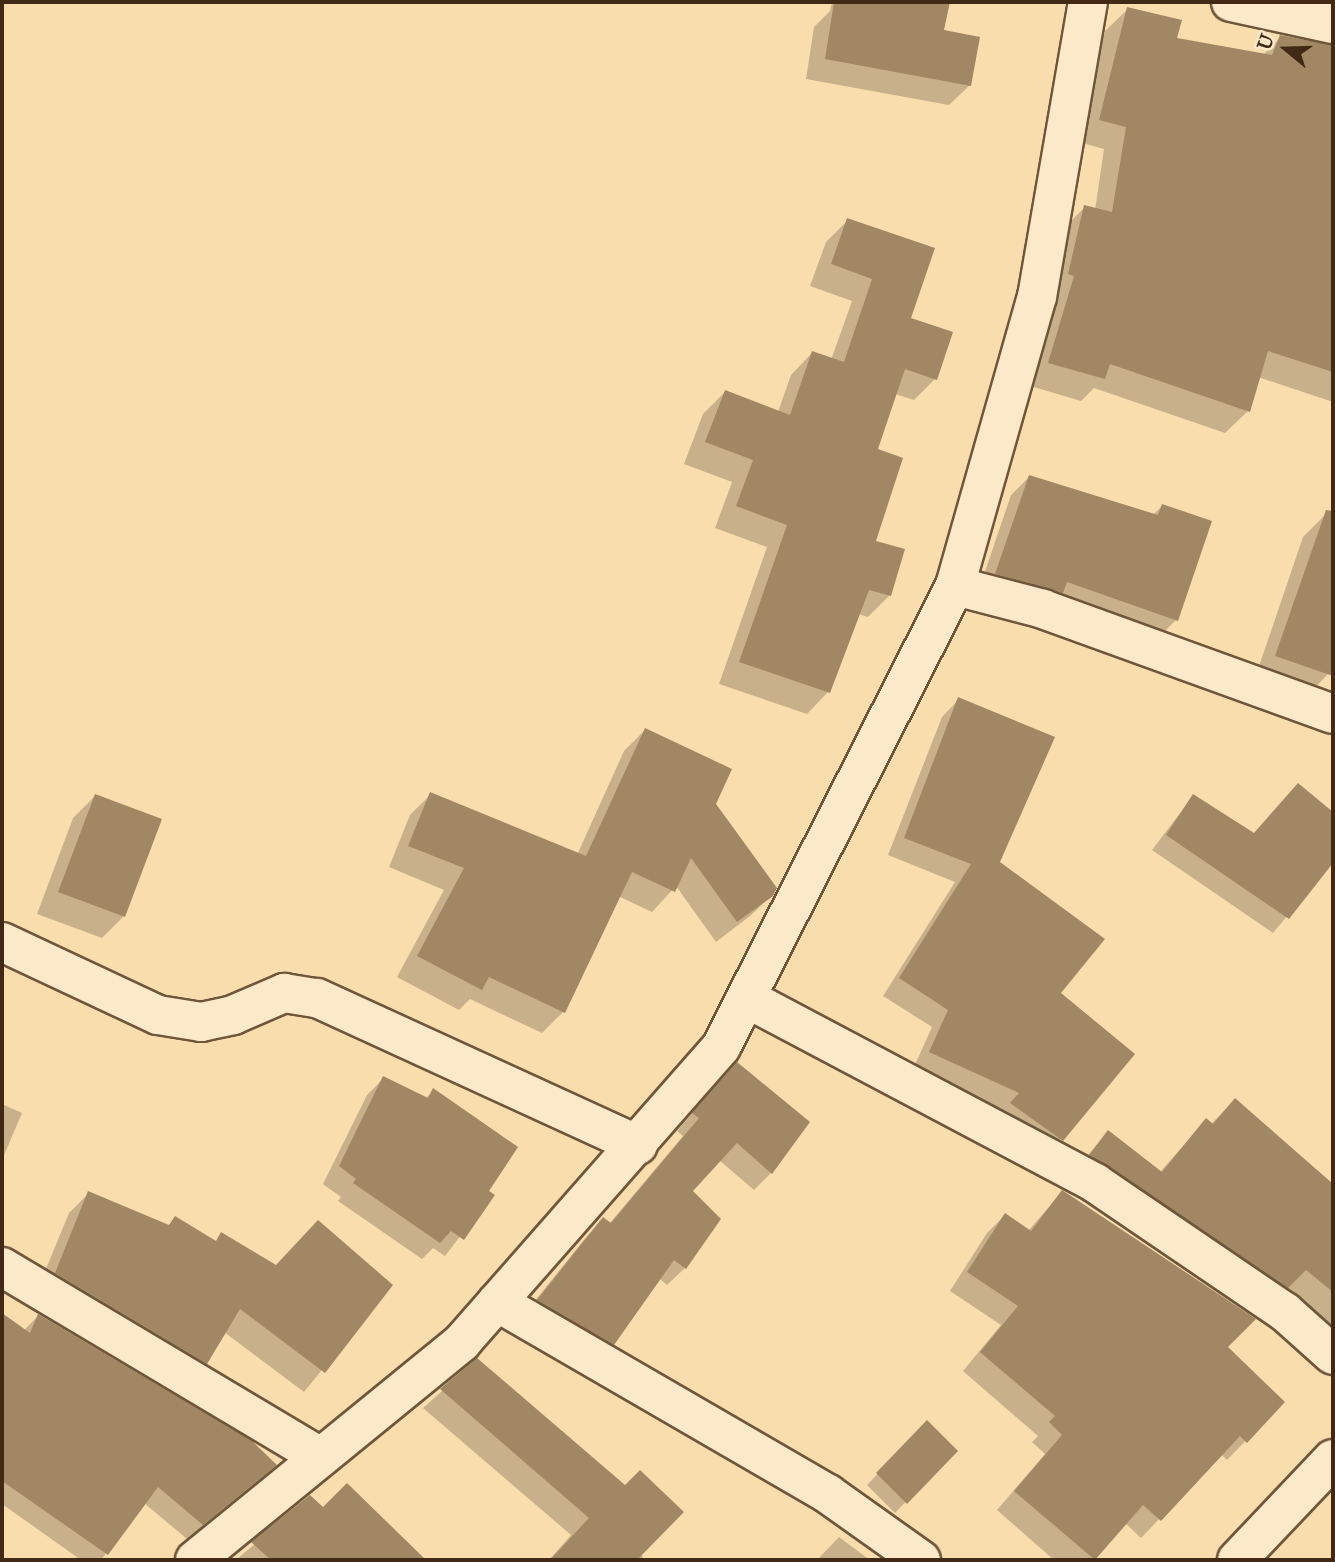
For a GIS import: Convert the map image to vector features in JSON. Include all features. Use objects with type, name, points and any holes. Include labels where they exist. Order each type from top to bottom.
[{"type":"street","points":[[195,1560],[462,1342],[638,1145],[721,1047],[748,999],[955,586],[1037,297],[1088,2]]},
{"type":"street","points":[[1231,2],[1333,24]]},
{"type":"street","points":[[955,586],[1043,610],[1333,714]]},
{"type":"street","points":[[2,943],[158,1015],[201,1022],[233,1015],[284,993],[317,998],[638,1145]]},
{"type":"street","points":[[748,999],[1095,1183],[1285,1312],[1333,1355]]},
{"type":"street","points":[[2,1267],[321,1457]]},
{"type":"street","points":[[497,1302],[828,1494],[921,1560]]},
{"type":"street","points":[[1237,1560],[1333,1458]]},
{"type":"building","points":[[834,2],[950,2],[944,30],[980,37],[971,86],[825,59]]},
{"type":"building","points":[[1127,7],[1182,20],[1177,38],[1272,55],[1280,35],[1333,45],[1333,372],[1268,351],[1250,412],[1110,364],[1105,379],[1048,363],[1074,276],[1068,274],[1084,205],[1112,212],[1126,127],[1099,120]]},
{"type":"building","points":[[847,218],[935,248],[911,318],[953,332],[937,380],[905,369],[878,449],[903,458],[876,541],[905,549],[891,596],[869,590],[830,693],[739,662],[787,525],[736,506],[753,460],[705,442],[725,390],[790,415],[812,351],[844,362],[872,279],[831,264]]},
{"type":"building","points":[[1029,475],[1158,515],[1162,504],[1212,521],[1178,621],[1067,582],[1063,593],[995,574]]},
{"type":"building","points":[[1326,510],[1333,511],[1333,676],[1275,656]]},
{"type":"building","points":[[958,697],[1055,737],[1000,862],[1105,939],[1061,993],[1135,1054],[1063,1141],[1010,1103],[1019,1093],[929,1052],[948,1010],[899,978],[971,864],[904,838]]},
{"type":"building","points":[[645,728],[732,769],[716,804],[777,888],[773,896],[737,922],[691,858],[675,892],[632,872],[565,1013],[489,977],[482,990],[417,956],[464,868],[408,846],[430,792],[586,856]]},
{"type":"building","points":[[1298,783],[1333,812],[1333,863],[1289,919],[1166,835],[1193,794],[1254,833]]},
{"type":"building","points":[[95,794],[162,819],[125,917],[58,892]]},
{"type":"building","points":[[737,1062],[810,1122],[772,1174],[737,1143],[693,1191],[721,1219],[686,1269],[674,1260],[614,1345],[537,1300],[603,1217],[611,1223],[699,1118],[692,1113]]},
{"type":"building","points":[[383,1076],[428,1098],[433,1088],[518,1147],[489,1191],[495,1195],[464,1240],[451,1231],[440,1243],[353,1183],[356,1179],[339,1166]]},
{"type":"building","points":[[1235,1098],[1333,1184],[1333,1292],[1306,1270],[1288,1288],[1089,1155],[1108,1130],[1162,1172],[1206,1118],[1213,1124]]},
{"type":"building","points":[[1062,1190],[1256,1319],[1228,1347],[1285,1402],[1247,1443],[1240,1436],[1161,1521],[1143,1505],[1095,1560],[1014,1491],[1062,1435],[1049,1422],[1055,1416],[980,1352],[1018,1306],[967,1272],[1005,1213],[1031,1231]]},
{"type":"building","points":[[88,1191],[169,1225],[175,1216],[216,1241],[221,1232],[276,1265],[318,1220],[393,1285],[325,1373],[240,1309],[207,1364],[55,1273]]},
{"type":"building","points":[[2,1313],[30,1333],[38,1314],[252,1441],[277,1465],[203,1525],[158,1487],[108,1555],[2,1481]]},
{"type":"building","points":[[477,1358],[625,1485],[640,1470],[684,1512],[637,1560],[550,1560],[589,1518],[440,1389]]},
{"type":"building","points":[[927,1420],[958,1451],[907,1504],[876,1473]]},
{"type":"building","points":[[347,1483],[426,1560],[271,1560],[251,1542],[310,1495],[323,1507]]}]
